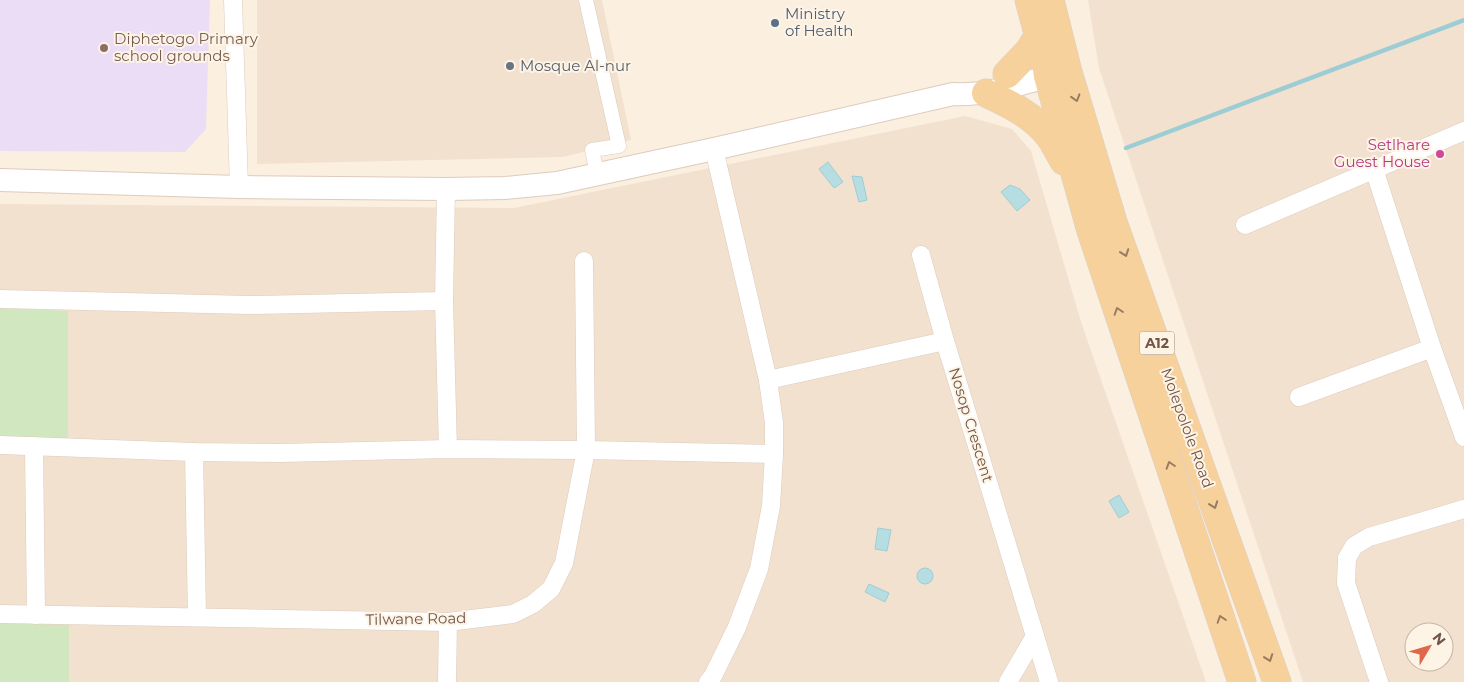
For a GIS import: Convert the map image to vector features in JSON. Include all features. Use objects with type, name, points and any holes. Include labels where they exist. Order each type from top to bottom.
[{"type":"main road","name":"Molepolole Road","points":[[1029,0],[1039,35],[1057,68],[1277,682]]},
{"type":"main road","name":"Molepolole Road","points":[[1050,0],[1057,68],[1077,184],[1242,682]]},
{"type":"main road","points":[[1007,74],[1024,57],[1039,35]]},
{"type":"main road","points":[[986,93],[1010,104],[1031,118],[1050,137],[1077,184]]},
{"type":"street","points":[[233,0],[239,186]]},
{"type":"street","points":[[586,0],[619,146],[592,150],[597,174]]},
{"type":"street","points":[[0,180],[446,189],[505,188],[557,183],[714,150],[953,94],[986,93],[1057,68]]},
{"type":"street","points":[[953,94],[965,85],[1007,74],[1057,68]]},
{"type":"street","points":[[1245,225],[1464,131]]},
{"type":"street","points":[[708,682],[713,676],[737,627],[760,569],[771,506],[774,454],[774,423],[768,380],[714,150]]},
{"type":"street","points":[[1374,169],[1432,348],[1464,437]]},
{"type":"street","points":[[446,189],[444,301],[448,449]]},
{"type":"street","name":"Nosop Crescent","points":[[921,255],[945,341],[1049,682]]},
{"type":"street","name":"Tilwane Road","points":[[0,614],[448,622],[513,614],[533,604],[551,589],[564,563],[586,450],[584,261]]},
{"type":"street","points":[[0,299],[249,305],[444,301]]},
{"type":"street","points":[[768,380],[945,341]]},
{"type":"street","points":[[1299,397],[1432,348]]},
{"type":"street","points":[[0,444],[194,452],[280,453],[448,449],[774,454]]},
{"type":"street","points":[[34,446],[36,614]]},
{"type":"street","points":[[194,452],[197,617]]},
{"type":"street","points":[[1379,682],[1346,583],[1347,558],[1354,546],[1369,537],[1464,509]]},
{"type":"street","points":[[446,682],[448,622]]},
{"type":"street","points":[[1008,682],[1035,636]]},
{"type":"shaded area","name":"Diphetogo Primary school grounds","points":[[0,0],[210,0],[206,129],[185,152],[0,151]]},
{"type":"shaded area","points":[[257,0],[602,0],[631,140],[563,157],[257,164]]},
{"type":"shaded area","points":[[1088,0],[1464,0],[1464,682],[1303,682],[1099,68]]},
{"type":"shaded area","points":[[965,116],[1012,129],[1031,151],[1081,322],[1206,682],[0,682],[0,204],[514,208]]},
{"type":"green space","points":[[0,308],[68,311],[68,440],[0,442]]},
{"type":"green space","points":[[0,623],[69,625],[69,682],[0,682]]},
{"type":"water","points":[[828,162],[843,182],[834,188],[819,169]]},
{"type":"water","points":[[852,176],[862,177],[867,200],[859,202]]},
{"type":"water","points":[[1010,185],[1020,189],[1030,200],[1017,211],[1001,192]]},
{"type":"water","points":[[1119,495],[1129,512],[1119,518],[1109,501]]},
{"type":"water","points":[[878,528],[891,530],[887,551],[875,549]]},
{"type":"water","points":[[925,568],[931,570],[933,576],[931,582],[925,584],[919,582],[917,576],[919,570]]},
{"type":"water","points":[[869,584],[889,593],[885,602],[865,592]]},
{"type":"waterway","points":[[1126,148],[1464,20]]},
{"type":"place","name":"Ministry of Health","points":[[775,23]]},
{"type":"place","name":"Diphetogo Primary school grounds","points":[[104,48]]},
{"type":"place","name":"Mosque Al-nur","points":[[510,66]]},
{"type":"place","name":"Setlhare Guest House","points":[[1440,154]]}]
